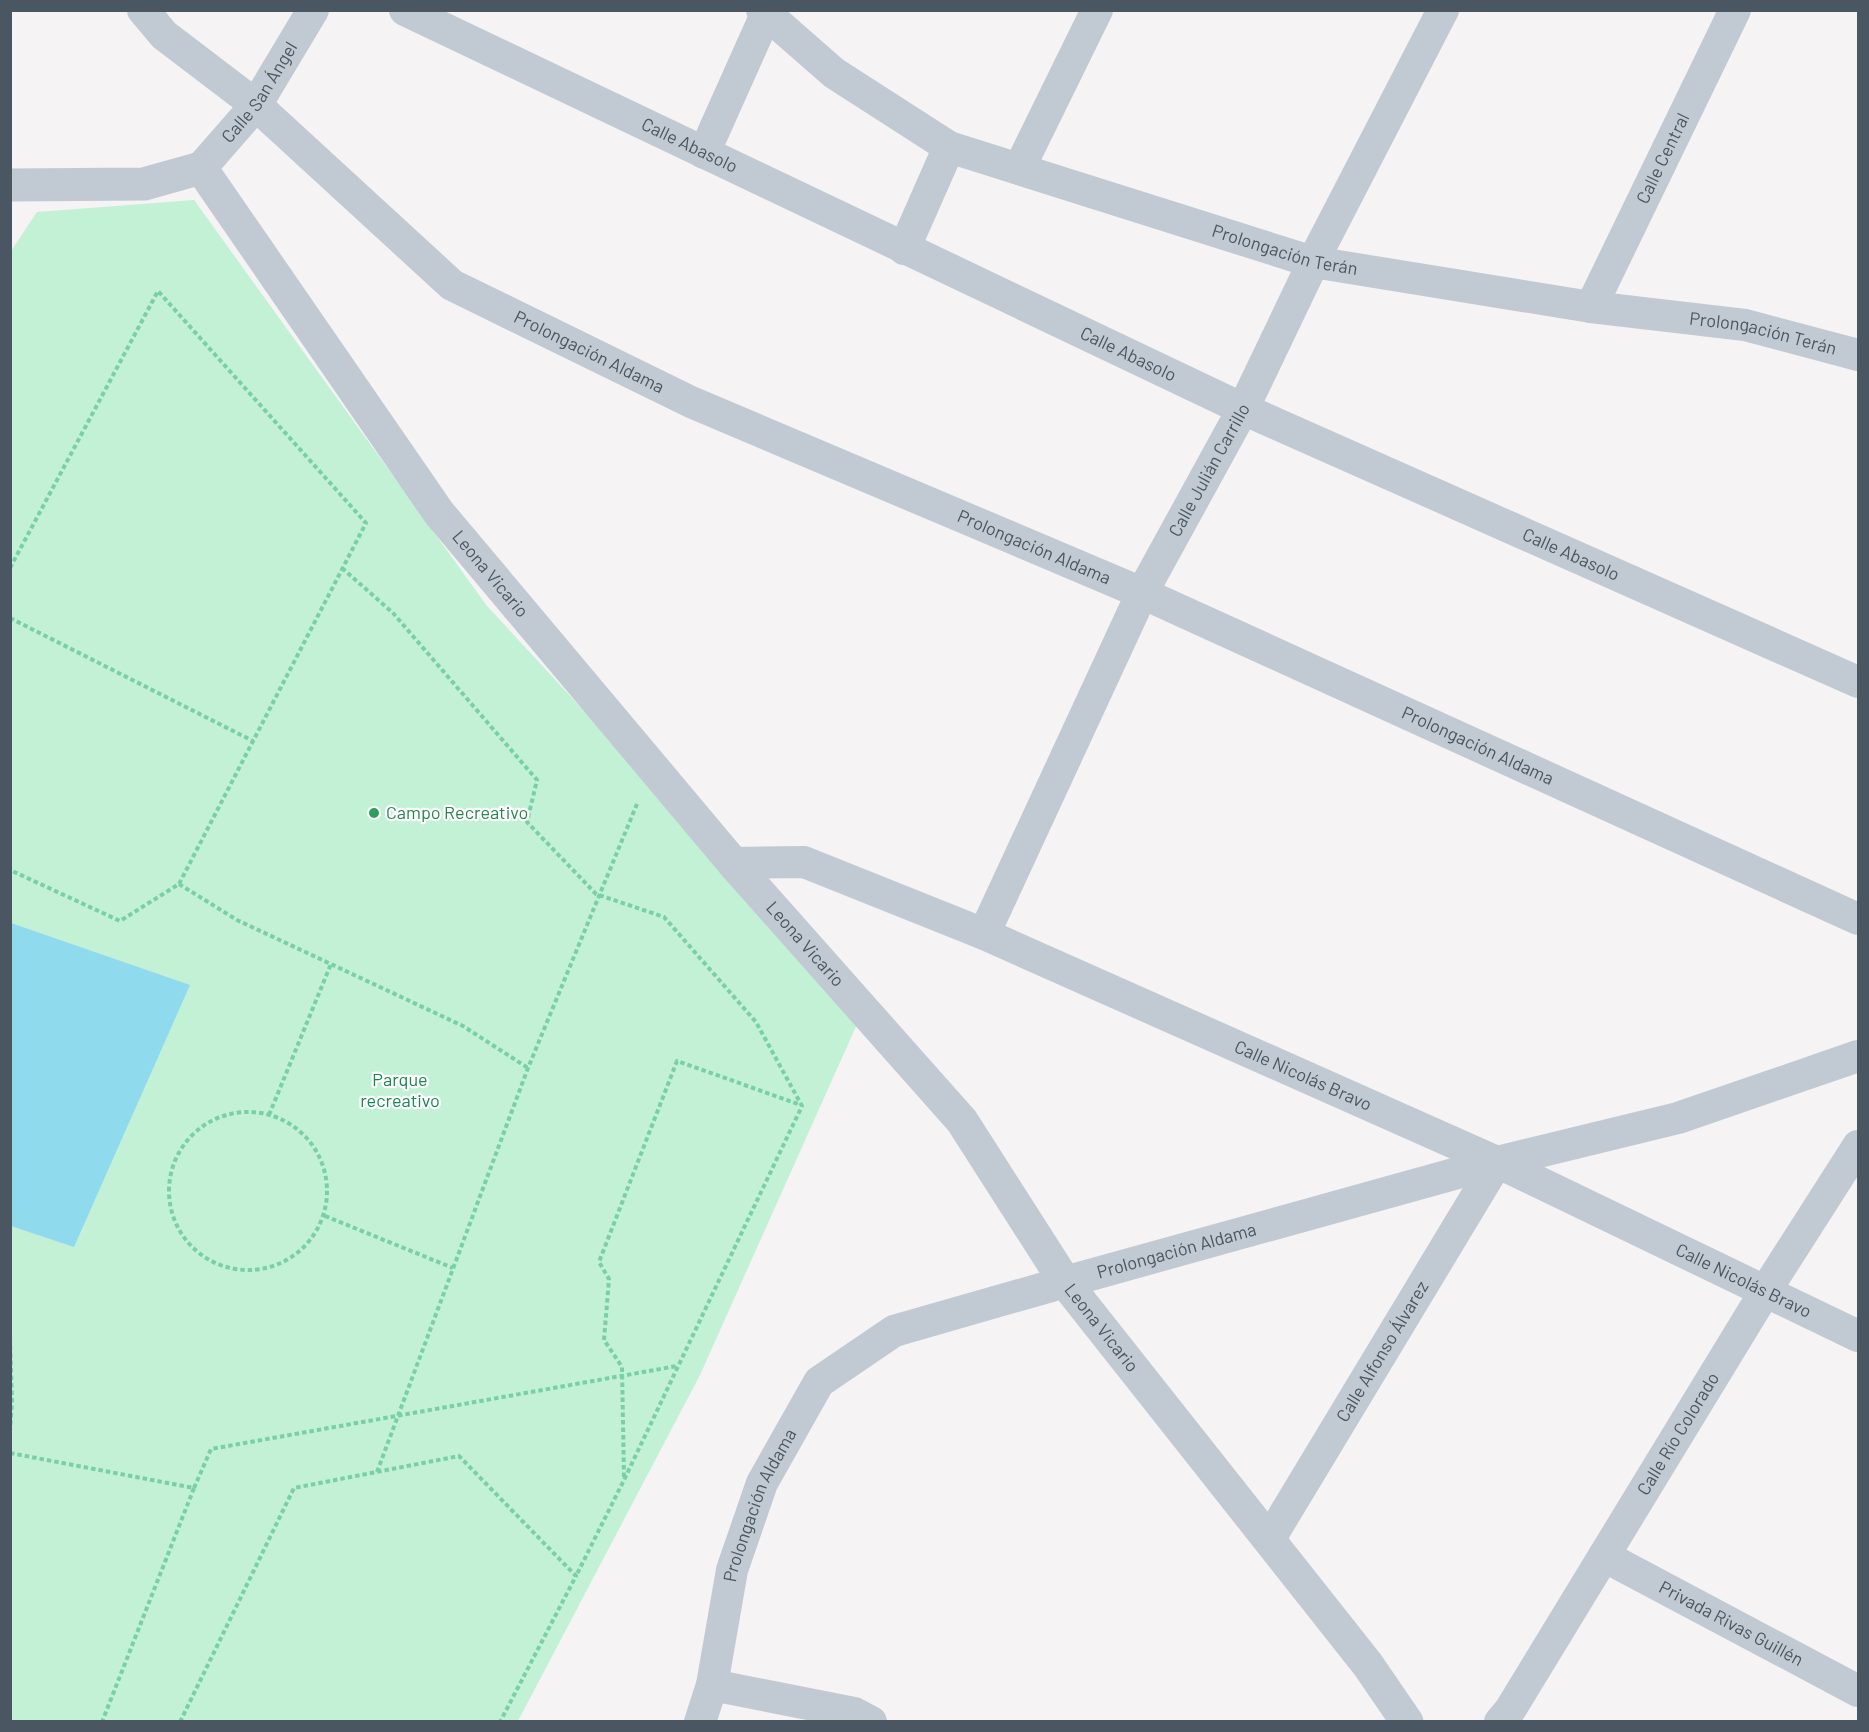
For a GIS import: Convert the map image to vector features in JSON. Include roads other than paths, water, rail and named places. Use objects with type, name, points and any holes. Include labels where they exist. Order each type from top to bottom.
[{"type":"street","name":"Prolongación Aldama","points":[[143,10],[164,35],[256,105],[452,285],[691,402],[1142,593],[1858,919]]},
{"type":"street","name":"Calle San Ángel","points":[[201,168],[256,105],[313,10]]},
{"type":"street","name":"Calle Abasolo","points":[[405,10],[1243,410],[1858,682]]},
{"type":"street","points":[[1019,169],[1097,10]]},
{"type":"street","name":"Calle Julián Carrillo","points":[[984,934],[1142,593],[1243,410],[1313,262],[1443,10]]},
{"type":"street","name":"Calle Central","points":[[1591,307],[1735,10]]},
{"type":"street","points":[[704,153],[765,11]]},
{"type":"street","name":"Prolongación Terán","points":[[765,11],[834,73],[949,147],[1313,262],[1591,307],[1745,325],[1858,354]]},
{"type":"street","points":[[904,249],[949,147]]},
{"type":"street","points":[[12,185],[144,184],[201,168]]},
{"type":"street","name":"Leona Vicario","points":[[201,168],[439,513],[733,863],[962,1121],[1065,1282],[1368,1665],[1407,1722]]},
{"type":"street","name":"Calle Nicolás Bravo","points":[[733,863],[804,862],[984,934],[1497,1162],[1858,1336]]},
{"type":"street","name":"Prolongación Aldama","points":[[700,1722],[712,1685],[732,1570],[762,1483],[819,1382],[894,1331],[1497,1162],[1678,1118],[1858,1056]]},
{"type":"street","name":"Calle Río Colorado","points":[[1514,1718],[1604,1556],[1766,1290],[1858,1146]]},
{"type":"street","name":"Calle Alfonso Álvarez","points":[[1269,1540],[1497,1162]]},
{"type":"street","name":"Privada Rivas Guillén","points":[[1604,1556],[1858,1691]]},
{"type":"street","points":[[712,1685],[854,1713],[872,1722]]},
{"type":"water","points":[[11,923],[190,985],[74,1247],[11,1226]]},
{"type":"place","name":"Campo Recreativo","points":[[374,813]]},
{"type":"park label","name":"Parque recreativo","points":[[400,1090]]}]
